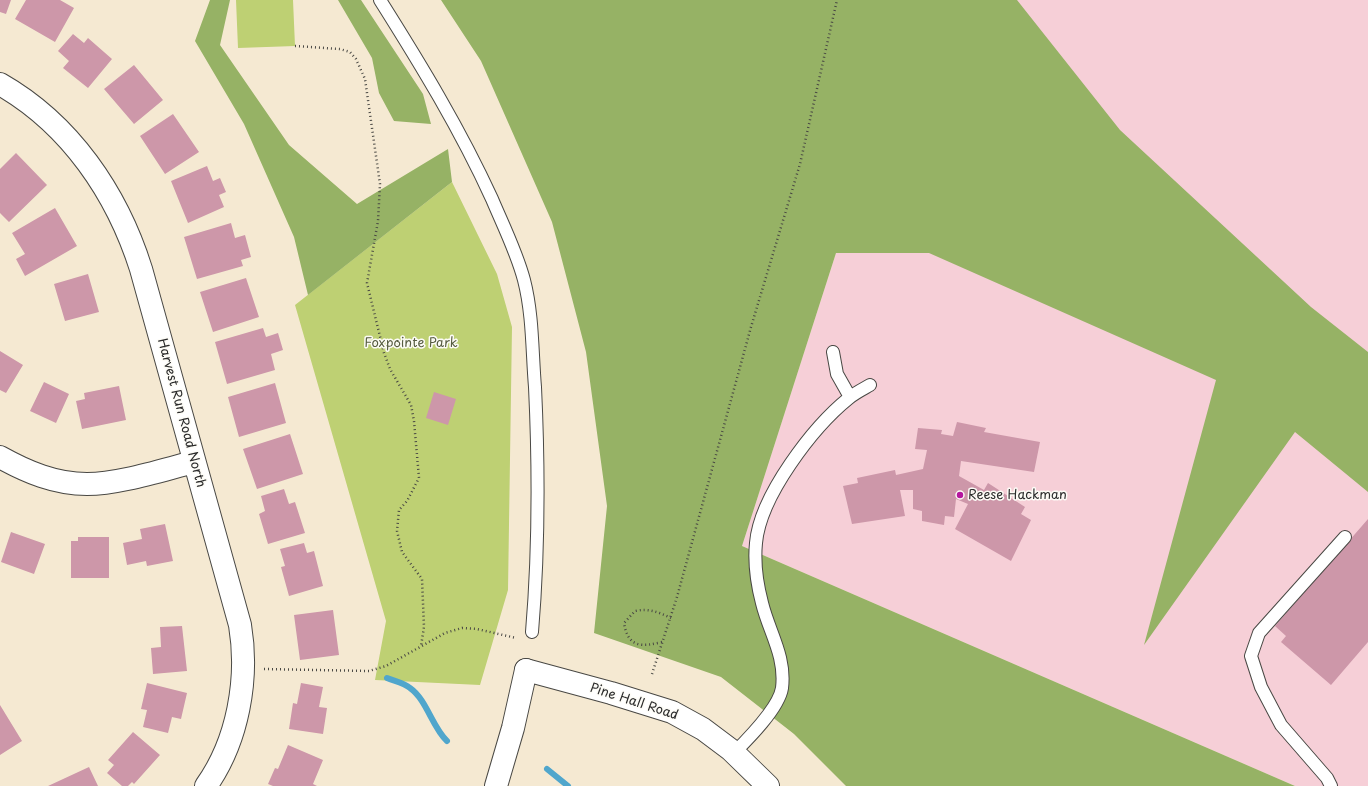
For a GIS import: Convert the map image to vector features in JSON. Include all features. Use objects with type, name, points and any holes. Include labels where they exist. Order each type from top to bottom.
[{"type":"street","name":"Harvest Run Road North","points":[[0,84],[25,100],[44,115],[76,148],[98,176],[124,222],[141,269],[240,625],[244,660],[242,691],[234,724],[221,760],[206,786]]},
{"type":"street","points":[[0,457],[25,471],[48,478],[87,484],[115,481],[194,462]]},
{"type":"street","name":"Pine Hall Road","points":[[496,786],[513,728],[526,670],[611,693],[672,712],[703,729],[734,753],[768,786]]},
{"type":"lane","points":[[380,0],[420,63],[468,148],[501,219],[524,280],[531,319],[538,443],[539,520],[532,632]]},
{"type":"lane","points":[[833,352],[837,374],[850,397]]},
{"type":"lane","points":[[734,753],[767,716],[782,689],[783,666],[773,632],[762,605],[756,576],[756,542],[765,509],[783,475],[826,419],[850,397],[870,385]]},
{"type":"lane","points":[[1332,786],[1327,778],[1281,725],[1261,687],[1251,656],[1259,633],[1345,537]]},
{"type":"path","points":[[652,674],[671,618],[751,328],[800,164],[837,0]]},
{"type":"path","points":[[295,46],[340,49],[350,52],[356,59],[365,79],[380,184],[378,221],[367,283],[384,353],[390,369],[411,405],[414,421],[419,478],[407,501],[400,510],[397,531],[402,552],[422,579],[424,627],[421,646]]},
{"type":"path","points":[[663,642],[643,646],[631,641],[625,632],[624,623],[635,610],[644,609],[655,610],[671,618]]},
{"type":"path","points":[[258,669],[369,671],[386,666],[445,634],[462,628],[477,629],[517,638]]},
{"type":"shaded area","points":[[901,0],[1368,0],[1368,786],[1295,786],[742,546],[836,253]]},
{"type":"green space","points":[[210,0],[230,0],[220,45],[289,145],[357,204],[448,149],[452,182],[308,295],[294,237],[244,124],[195,41]]},
{"type":"green space","points":[[236,0],[293,0],[295,46],[238,48]]},
{"type":"green space","points":[[338,0],[361,0],[423,94],[431,124],[394,121],[379,93],[372,58]]},
{"type":"green space","points":[[441,0],[1017,0],[1120,130],[1311,307],[1368,352],[1368,492],[1295,432],[1144,645],[1216,380],[929,253],[836,253],[742,546],[1295,786],[846,786],[794,734],[721,677],[594,633],[607,506],[586,352],[552,222],[481,61]]},
{"type":"green space","name":"Foxpointe Park","points":[[452,182],[497,274],[512,327],[508,590],[480,685],[375,680],[386,621],[295,305]]},
{"type":"building","points":[[0,0],[11,0],[6,14],[0,12]]},
{"type":"building","points":[[26,0],[60,0],[74,8],[55,42],[15,19]]},
{"type":"building","points":[[73,34],[84,43],[88,38],[112,59],[88,88],[63,68],[69,61],[58,51]]},
{"type":"building","points":[[134,65],[163,100],[134,124],[104,89]]},
{"type":"building","points":[[173,114],[199,152],[165,174],[140,136]]},
{"type":"building","points":[[16,153],[47,185],[9,222],[0,213],[0,169]]},
{"type":"building","points":[[207,166],[213,181],[220,178],[226,192],[219,195],[224,207],[188,223],[171,181]]},
{"type":"building","points":[[55,208],[77,246],[25,276],[16,259],[25,254],[12,233]]},
{"type":"building","points":[[231,223],[235,238],[245,235],[251,257],[241,260],[243,266],[197,279],[184,237]]},
{"type":"building","points":[[88,274],[99,312],[65,321],[54,284]]},
{"type":"building","points":[[246,278],[259,317],[213,332],[200,292]]},
{"type":"building","points":[[263,328],[266,337],[278,333],[283,350],[271,354],[275,370],[227,384],[215,342]]},
{"type":"building","points":[[0,351],[23,365],[6,393],[0,390]]},
{"type":"building","points":[[44,382],[69,394],[56,423],[30,411]]},
{"type":"building","points":[[275,383],[286,423],[239,437],[228,397]]},
{"type":"building","points":[[119,386],[126,420],[82,429],[76,401],[85,399],[84,393]]},
{"type":"building","points":[[434,392],[456,399],[448,425],[426,418]]},
{"type":"building","name":"Reese Hackman","points":[[957,422],[986,428],[984,432],[1040,442],[1034,472],[961,461],[959,476],[984,490],[988,483],[1025,507],[1021,514],[1031,520],[1011,561],[955,529],[968,504],[956,499],[954,517],[945,516],[944,525],[922,521],[922,511],[913,509],[913,490],[900,490],[905,516],[852,524],[843,486],[858,483],[857,478],[895,470],[896,475],[923,469],[927,450],[915,449],[918,428],[942,430],[941,434],[953,436]]},
{"type":"building","points":[[290,434],[303,474],[257,489],[243,449]]},
{"type":"building","points":[[284,489],[289,504],[295,502],[305,533],[268,544],[259,514],[265,511],[261,496]]},
{"type":"building","points":[[1368,519],[1368,642],[1331,685],[1281,642],[1286,636],[1275,626]]},
{"type":"building","points":[[165,524],[173,561],[147,566],[146,561],[127,565],[123,543],[142,539],[140,529]]},
{"type":"building","points":[[11,532],[45,544],[34,574],[1,562]]},
{"type":"building","points":[[78,537],[109,537],[109,578],[71,578],[71,541],[78,541]]},
{"type":"building","points":[[304,543],[307,553],[314,551],[323,586],[289,596],[281,567],[285,566],[280,549]]},
{"type":"building","points":[[333,610],[339,655],[300,660],[294,615]]},
{"type":"building","points":[[182,626],[187,671],[153,674],[151,648],[161,647],[160,627]]},
{"type":"building","points":[[147,683],[187,693],[181,719],[172,717],[168,733],[143,727],[147,710],[141,709]]},
{"type":"building","points":[[301,683],[323,687],[319,707],[327,708],[323,734],[289,729],[293,703],[297,704]]},
{"type":"building","points":[[0,705],[22,741],[0,755]]},
{"type":"building","points":[[133,732],[160,755],[134,784],[132,782],[128,786],[122,786],[107,773],[114,765],[108,760]]},
{"type":"building","points":[[288,745],[323,760],[313,784],[317,786],[273,786],[268,784],[275,768],[278,769]]},
{"type":"building","points":[[89,767],[98,786],[48,786]]},
{"type":"waterway","points":[[387,678],[405,685],[416,693],[421,699],[437,728],[447,741]]},
{"type":"waterway","points":[[547,769],[568,786]]},
{"type":"place","name":"Reese Hackman","points":[[960,495]]}]
